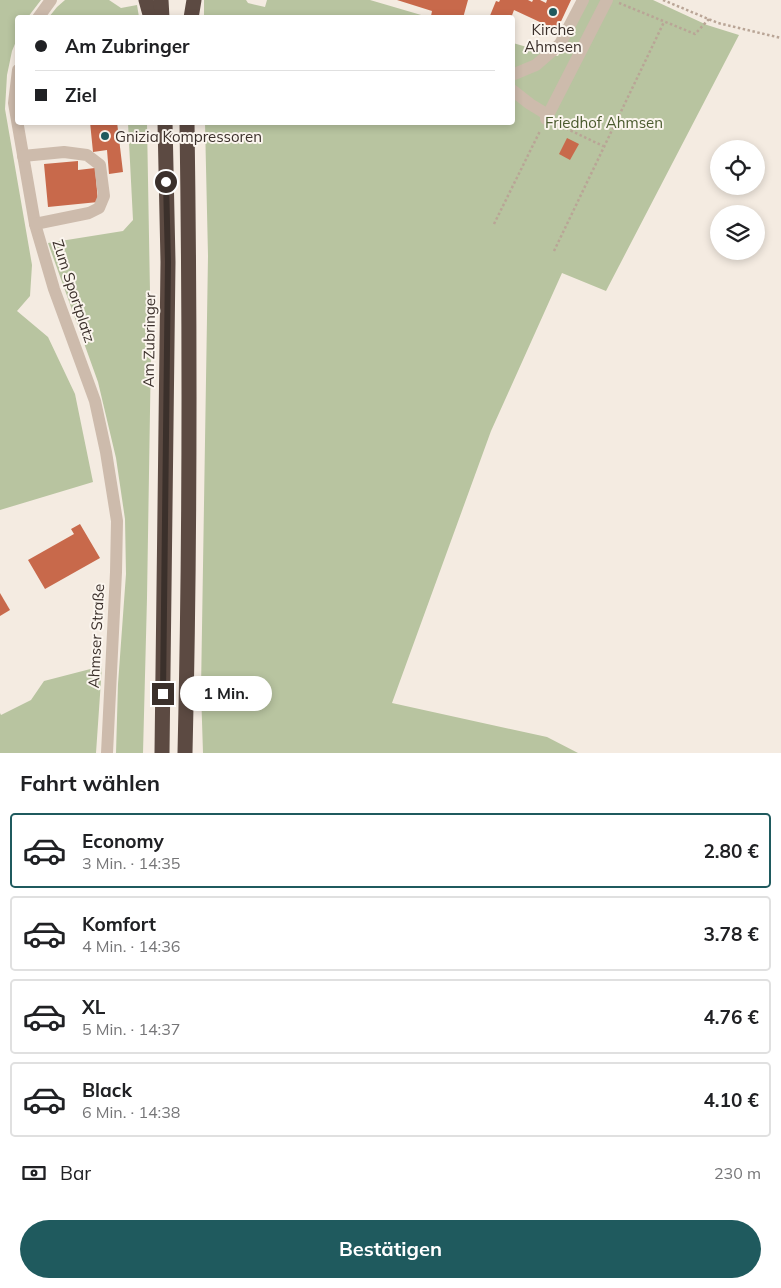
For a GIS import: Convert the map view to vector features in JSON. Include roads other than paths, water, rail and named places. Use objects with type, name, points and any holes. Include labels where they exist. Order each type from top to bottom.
[{"type":"highway","points":[[146,0],[150,15]]},
{"type":"highway","points":[[161,0],[162,15]]},
{"type":"highway","points":[[183,0],[184,15]]},
{"type":"highway","points":[[192,15],[194,0]]},
{"type":"highway","name":"Am Zubringer","points":[[162,753],[168,262],[165,125]]},
{"type":"highway","points":[[185,753],[189,570],[190,329],[187,125]]},
{"type":"street","points":[[40,15],[51,0]]},
{"type":"street","points":[[515,74],[536,65],[560,44],[583,0]]},
{"type":"street","points":[[515,92],[547,117],[607,0]]},
{"type":"street","name":"Zum Sportplatz","points":[[15,95],[15,109]]},
{"type":"street","name":"Zum Sportplatz","points":[[18,125],[35,224],[54,289],[95,401],[106,452],[117,521]]},
{"type":"street","points":[[23,156],[64,152],[87,156],[100,165],[104,196],[100,208],[89,213],[35,224]]},
{"type":"street","name":"Ahmser Straße","points":[[107,753],[117,521]]},
{"type":"place","name":"Kirche Ahmsen","points":[[553,12]]},
{"type":"place","name":"Gnizia Kompressoren","points":[[105,136]]},
{"type":"park label","name":"Friedhof Ahmsen","points":[[604,122]]}]
